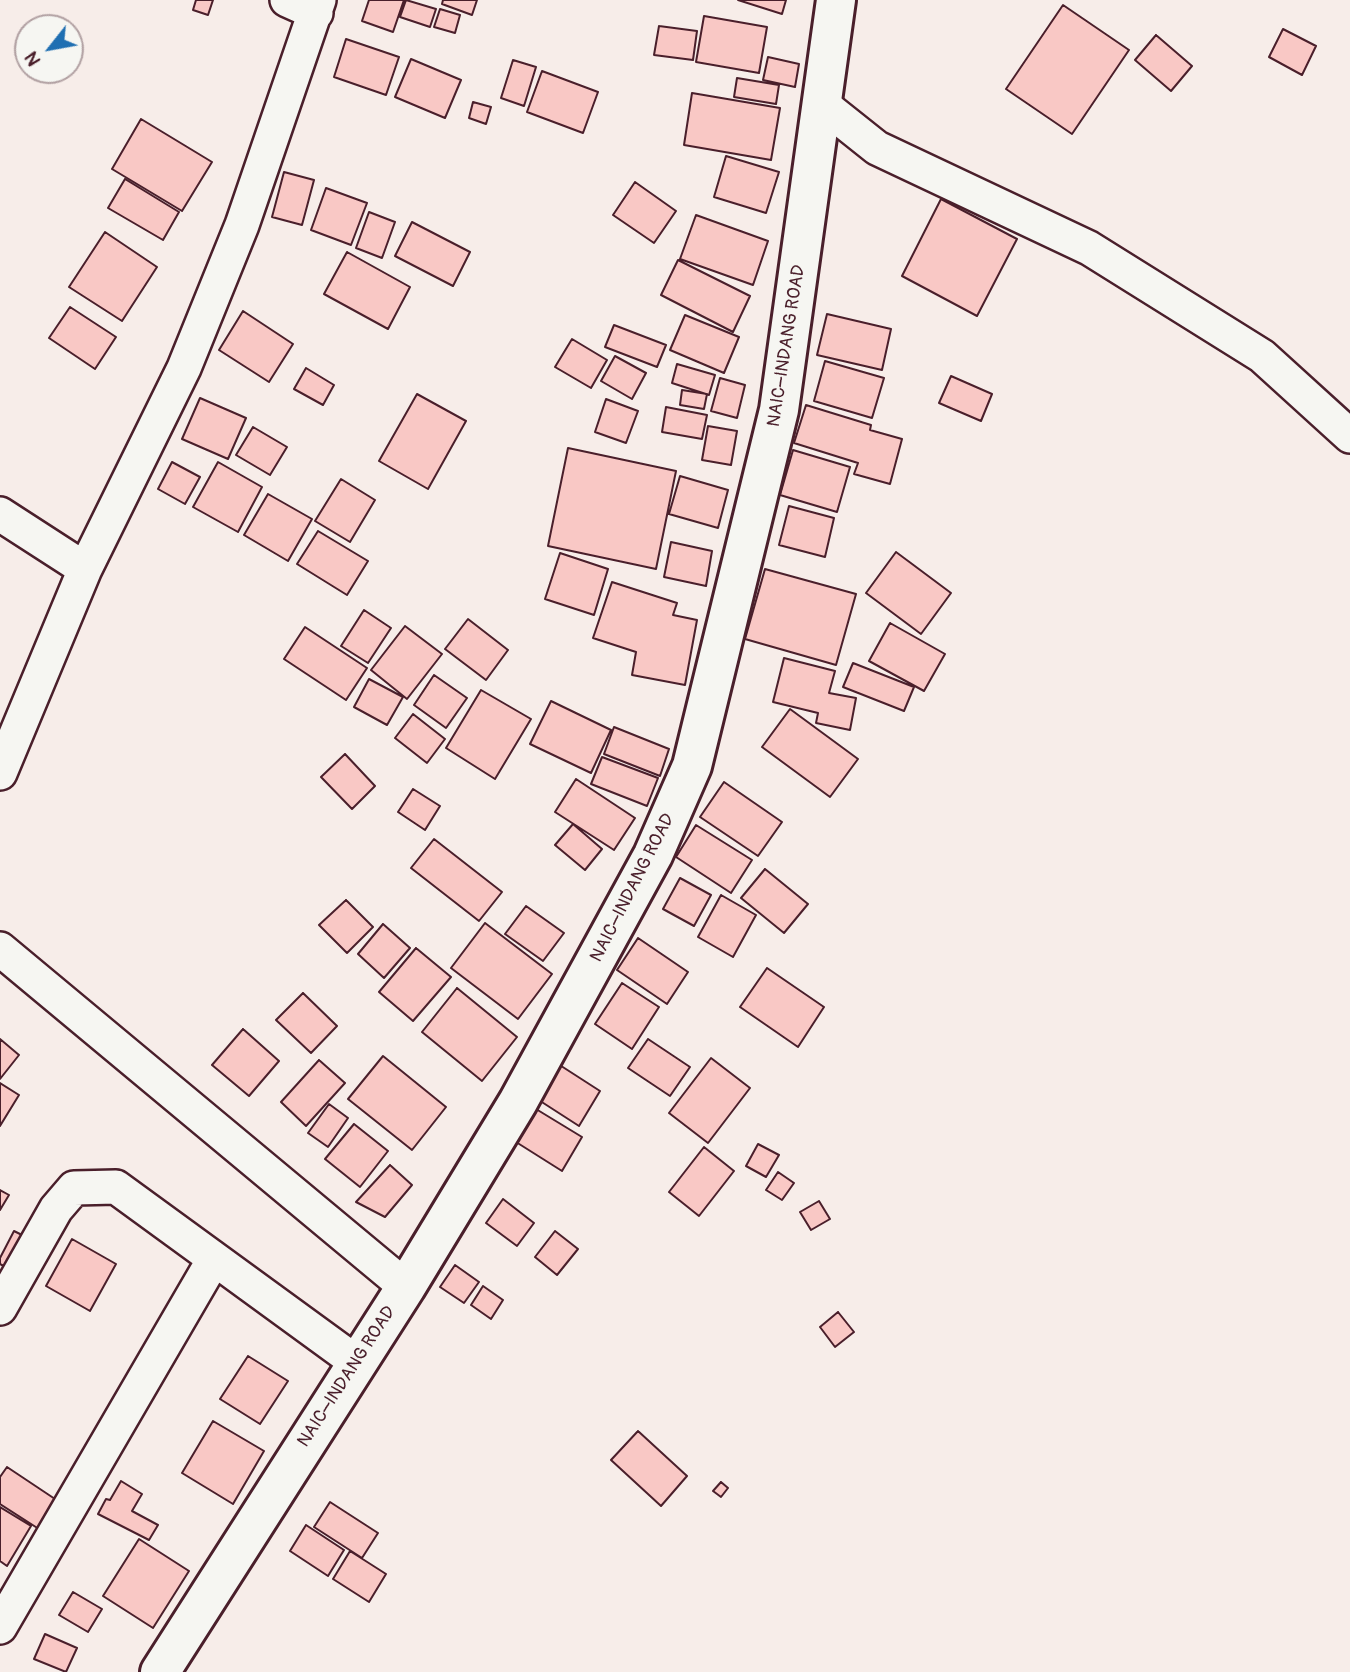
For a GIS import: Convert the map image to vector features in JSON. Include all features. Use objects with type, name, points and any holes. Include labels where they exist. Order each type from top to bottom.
[{"type":"main road","name":"NAIC–INDANG ROAD","points":[[160,1672],[406,1287],[518,1102],[653,855],[692,766],[779,410],[836,0]]},
{"type":"street","points":[[0,773],[85,569],[184,368],[242,225],[307,4]]},
{"type":"street","points":[[823,105],[877,148],[1090,248],[1262,356],[1350,436]]},
{"type":"street","points":[[0,514],[85,569]]},
{"type":"street","points":[[0,949],[406,1287]]},
{"type":"street","points":[[0,1308],[56,1209],[74,1188],[116,1187],[356,1362]]},
{"type":"street","points":[[0,1627],[214,1259]]},
{"type":"building","points":[[196,0],[213,0],[208,15],[193,10]]},
{"type":"building","points":[[369,0],[404,0],[393,32],[362,21]]},
{"type":"building","points":[[406,0],[436,9],[430,27],[400,17]]},
{"type":"building","points":[[443,0],[477,0],[472,15],[442,4]]},
{"type":"building","points":[[738,0],[786,0],[782,14]]},
{"type":"building","points":[[1063,5],[1129,50],[1072,134],[1006,89]]},
{"type":"building","points":[[440,9],[460,15],[455,33],[434,27]]},
{"type":"building","points":[[704,16],[767,27],[759,73],[696,62]]},
{"type":"building","points":[[659,26],[697,31],[693,60],[654,55]]},
{"type":"building","points":[[1283,29],[1316,46],[1302,75],[1269,57]]},
{"type":"building","points":[[1156,35],[1192,66],[1171,91],[1135,60]]},
{"type":"building","points":[[346,39],[399,57],[386,95],[334,77]]},
{"type":"building","points":[[768,57],[799,64],[795,87],[763,80]]},
{"type":"building","points":[[411,59],[461,80],[445,118],[395,97]]},
{"type":"building","points":[[513,60],[536,67],[524,106],[501,98]]},
{"type":"building","points":[[542,71],[598,92],[583,133],[527,112]]},
{"type":"building","points":[[737,78],[779,85],[776,104],[734,97]]},
{"type":"building","points":[[692,93],[780,108],[771,160],[684,145]]},
{"type":"building","points":[[473,102],[491,107],[486,124],[469,118]]},
{"type":"building","points":[[141,119],[212,162],[182,211],[112,169]]},
{"type":"building","points":[[726,156],[779,172],[766,213],[714,197]]},
{"type":"building","points":[[284,172],[314,180],[302,225],[272,217]]},
{"type":"building","points":[[125,179],[179,212],[163,240],[108,208]]},
{"type":"building","points":[[635,182],[676,211],[654,243],[613,215]]},
{"type":"building","points":[[326,188],[367,203],[351,245],[311,230]]},
{"type":"building","points":[[941,199],[1017,239],[977,316],[902,276]]},
{"type":"building","points":[[369,212],[395,222],[382,258],[356,248]]},
{"type":"building","points":[[696,215],[768,241],[753,285],[680,259]]},
{"type":"building","points":[[412,222],[470,252],[453,286],[395,256]]},
{"type":"building","points":[[105,232],[157,267],[122,321],[69,287]]},
{"type":"building","points":[[347,252],[410,287],[388,329],[324,294]]},
{"type":"building","points":[[678,260],[750,296],[733,332],[661,295]]},
{"type":"building","points":[[70,307],[116,337],[95,369],[49,338]]},
{"type":"building","points":[[243,311],[293,344],[269,382],[219,350]]},
{"type":"building","points":[[827,314],[891,329],[882,370],[817,355]]},
{"type":"building","points":[[685,315],[739,337],[724,373],[670,350]]},
{"type":"building","points":[[614,325],[666,345],[657,367],[605,347]]},
{"type":"building","points":[[572,339],[607,360],[591,388],[555,367]]},
{"type":"building","points":[[615,356],[646,373],[632,399],[601,381]]},
{"type":"building","points":[[825,361],[884,378],[872,418],[814,401]]},
{"type":"building","points":[[677,364],[715,375],[709,395],[672,383]]},
{"type":"building","points":[[306,368],[334,385],[323,405],[294,389]]},
{"type":"building","points":[[951,376],[992,394],[981,421],[939,403]]},
{"type":"building","points":[[720,378],[745,385],[737,418],[711,411]]},
{"type":"building","points":[[682,390],[707,394],[704,409],[680,405]]},
{"type":"building","points":[[417,394],[466,421],[428,489],[379,461]]},
{"type":"building","points":[[200,398],[246,418],[228,459],[182,439]]},
{"type":"building","points":[[606,399],[638,411],[626,443],[595,432]]},
{"type":"building","points":[[806,405],[871,425],[870,430],[902,439],[890,484],[854,474],[858,463],[794,443]]},
{"type":"building","points":[[666,407],[707,415],[702,439],[662,432]]},
{"type":"building","points":[[708,426],[737,431],[731,465],[702,460]]},
{"type":"building","points":[[253,427],[287,447],[270,475],[236,455]]},
{"type":"building","points":[[568,448],[676,471],[656,569],[548,546]]},
{"type":"building","points":[[793,450],[850,467],[837,512],[780,495]]},
{"type":"building","points":[[172,462],[200,477],[185,504],[158,489]]},
{"type":"building","points":[[218,462],[262,487],[238,532],[193,507]]},
{"type":"building","points":[[680,476],[728,490],[718,528],[669,514]]},
{"type":"building","points":[[341,479],[375,500],[350,542],[315,521]]},
{"type":"building","points":[[268,494],[312,519],[288,561],[244,535]]},
{"type":"building","points":[[789,506],[834,518],[825,557],[779,545]]},
{"type":"building","points":[[318,531],[368,561],[347,595],[297,564]]},
{"type":"building","points":[[671,542],[712,551],[706,586],[664,577]]},
{"type":"building","points":[[896,552],[951,593],[921,634],[866,593]]},
{"type":"building","points":[[560,553],[608,569],[594,615],[545,599]]},
{"type":"building","points":[[765,569],[856,594],[836,665],[745,639]]},
{"type":"building","points":[[612,582],[677,603],[673,615],[697,620],[685,685],[632,675],[636,652],[593,638]]},
{"type":"building","points":[[364,610],[391,628],[368,663],[341,646]]},
{"type":"building","points":[[468,619],[508,650],[486,680],[445,649]]},
{"type":"building","points":[[890,623],[945,654],[924,691],[869,661]]},
{"type":"building","points":[[405,626],[442,654],[407,699],[371,670]]},
{"type":"building","points":[[305,627],[367,668],[346,700],[284,659]]},
{"type":"building","points":[[784,658],[835,671],[829,693],[856,698],[850,730],[816,723],[818,713],[773,702]]},
{"type":"building","points":[[853,663],[914,687],[904,711],[843,687]]},
{"type":"building","points":[[434,675],[467,698],[446,728],[414,705]]},
{"type":"building","points":[[369,679],[403,697],[387,725],[354,707]]},
{"type":"building","points":[[481,690],[531,719],[495,779],[446,748]]},
{"type":"building","points":[[551,701],[611,730],[591,773],[530,744]]},
{"type":"building","points":[[790,709],[858,759],[830,797],[762,747]]},
{"type":"building","points":[[413,714],[445,739],[427,763],[395,738]]},
{"type":"building","points":[[614,727],[669,749],[660,776],[604,754]]},
{"type":"building","points":[[345,754],[375,786],[352,809],[321,777]]},
{"type":"building","points":[[602,757],[658,778],[647,806],[591,784]]},
{"type":"building","points":[[576,779],[635,818],[614,850],[555,812]]},
{"type":"building","points":[[724,782],[782,822],[758,856],[700,817]]},
{"type":"building","points":[[413,789],[440,806],[425,830],[398,812]]},
{"type":"building","points":[[573,824],[602,849],[585,870],[555,845]]},
{"type":"building","points":[[696,825],[752,860],[731,893],[676,857]]},
{"type":"building","points":[[434,839],[502,892],[479,921],[411,868]]},
{"type":"building","points":[[765,869],[808,904],[784,933],[741,898]]},
{"type":"building","points":[[680,878],[711,895],[694,926],[663,909]]},
{"type":"building","points":[[721,895],[756,915],[733,957],[698,937]]},
{"type":"building","points":[[346,900],[373,927],[347,953],[319,925]]},
{"type":"building","points":[[526,906],[564,933],[543,961],[505,934]]},
{"type":"building","points":[[485,923],[552,974],[518,1019],[451,968]]},
{"type":"building","points":[[383,924],[410,948],[384,978],[358,954]]},
{"type":"building","points":[[638,938],[688,972],[667,1004],[617,970]]},
{"type":"building","points":[[416,948],[451,977],[413,1021],[379,992]]},
{"type":"building","points":[[767,968],[824,1007],[798,1047],[740,1007]]},
{"type":"building","points":[[622,983],[659,1007],[632,1049],[595,1024]]},
{"type":"building","points":[[457,988],[517,1037],[482,1081],[422,1032]]},
{"type":"building","points":[[303,993],[337,1026],[311,1053],[276,1020]]},
{"type":"building","points":[[243,1029],[279,1061],[249,1096],[212,1065]]},
{"type":"building","points":[[0,1039],[19,1055],[0,1079]]},
{"type":"building","points":[[648,1039],[690,1067],[670,1096],[628,1068]]},
{"type":"building","points":[[383,1056],[446,1107],[412,1150],[348,1099]]},
{"type":"building","points":[[711,1058],[750,1088],[708,1143],[669,1113]]},
{"type":"building","points":[[319,1060],[345,1083],[306,1126],[281,1102]]},
{"type":"building","points":[[555,1062],[600,1091],[579,1126],[534,1097]]},
{"type":"building","points":[[0,1083],[19,1095],[0,1126]]},
{"type":"building","points":[[329,1104],[348,1118],[328,1147],[308,1133]]},
{"type":"building","points":[[536,1109],[582,1137],[562,1171],[516,1142]]},
{"type":"building","points":[[354,1124],[388,1151],[360,1187],[325,1159]]},
{"type":"building","points":[[758,1144],[779,1155],[766,1177],[746,1166]]},
{"type":"building","points":[[704,1147],[734,1171],[699,1216],[669,1192]]},
{"type":"building","points":[[390,1165],[412,1185],[385,1217],[356,1202]]},
{"type":"building","points":[[778,1172],[794,1183],[782,1200],[766,1190]]},
{"type":"building","points":[[0,1190],[9,1195],[0,1210]]},
{"type":"building","points":[[503,1199],[534,1223],[517,1246],[486,1223]]},
{"type":"building","points":[[819,1201],[830,1219],[811,1230],[800,1212]]},
{"type":"building","points":[[14,1231],[28,1238],[11,1270],[0,1264],[0,1258]]},
{"type":"building","points":[[555,1231],[578,1249],[557,1275],[535,1257]]},
{"type":"building","points":[[72,1239],[116,1264],[90,1311],[46,1286]]},
{"type":"building","points":[[455,1265],[479,1282],[464,1303],[440,1287]]},
{"type":"building","points":[[483,1286],[503,1300],[491,1319],[471,1305]]},
{"type":"building","points":[[838,1312],[854,1332],[835,1347],[820,1327]]},
{"type":"building","points":[[248,1356],[288,1381],[260,1424],[220,1399]]},
{"type":"building","points":[[213,1421],[264,1451],[233,1504],[182,1473]]},
{"type":"building","points":[[638,1431],[687,1476],[661,1506],[611,1460]]},
{"type":"building","points":[[7,1467],[61,1503],[42,1531],[0,1504],[0,1477]]},
{"type":"building","points":[[121,1481],[142,1494],[132,1511],[158,1525],[149,1540],[98,1514]]},
{"type":"building","points":[[721,1482],[728,1488],[721,1497],[713,1491]]},
{"type":"building","points":[[330,1502],[378,1533],[362,1558],[314,1527]]},
{"type":"building","points":[[0,1507],[31,1526],[7,1566],[0,1561]]},
{"type":"building","points":[[306,1525],[344,1550],[328,1576],[290,1551]]},
{"type":"building","points":[[139,1539],[189,1571],[153,1628],[103,1596]]},
{"type":"building","points":[[350,1551],[386,1574],[369,1602],[333,1579]]},
{"type":"building","points":[[73,1592],[102,1609],[88,1632],[59,1615]]},
{"type":"building","points":[[45,1634],[77,1648],[66,1672],[34,1659]]}]
